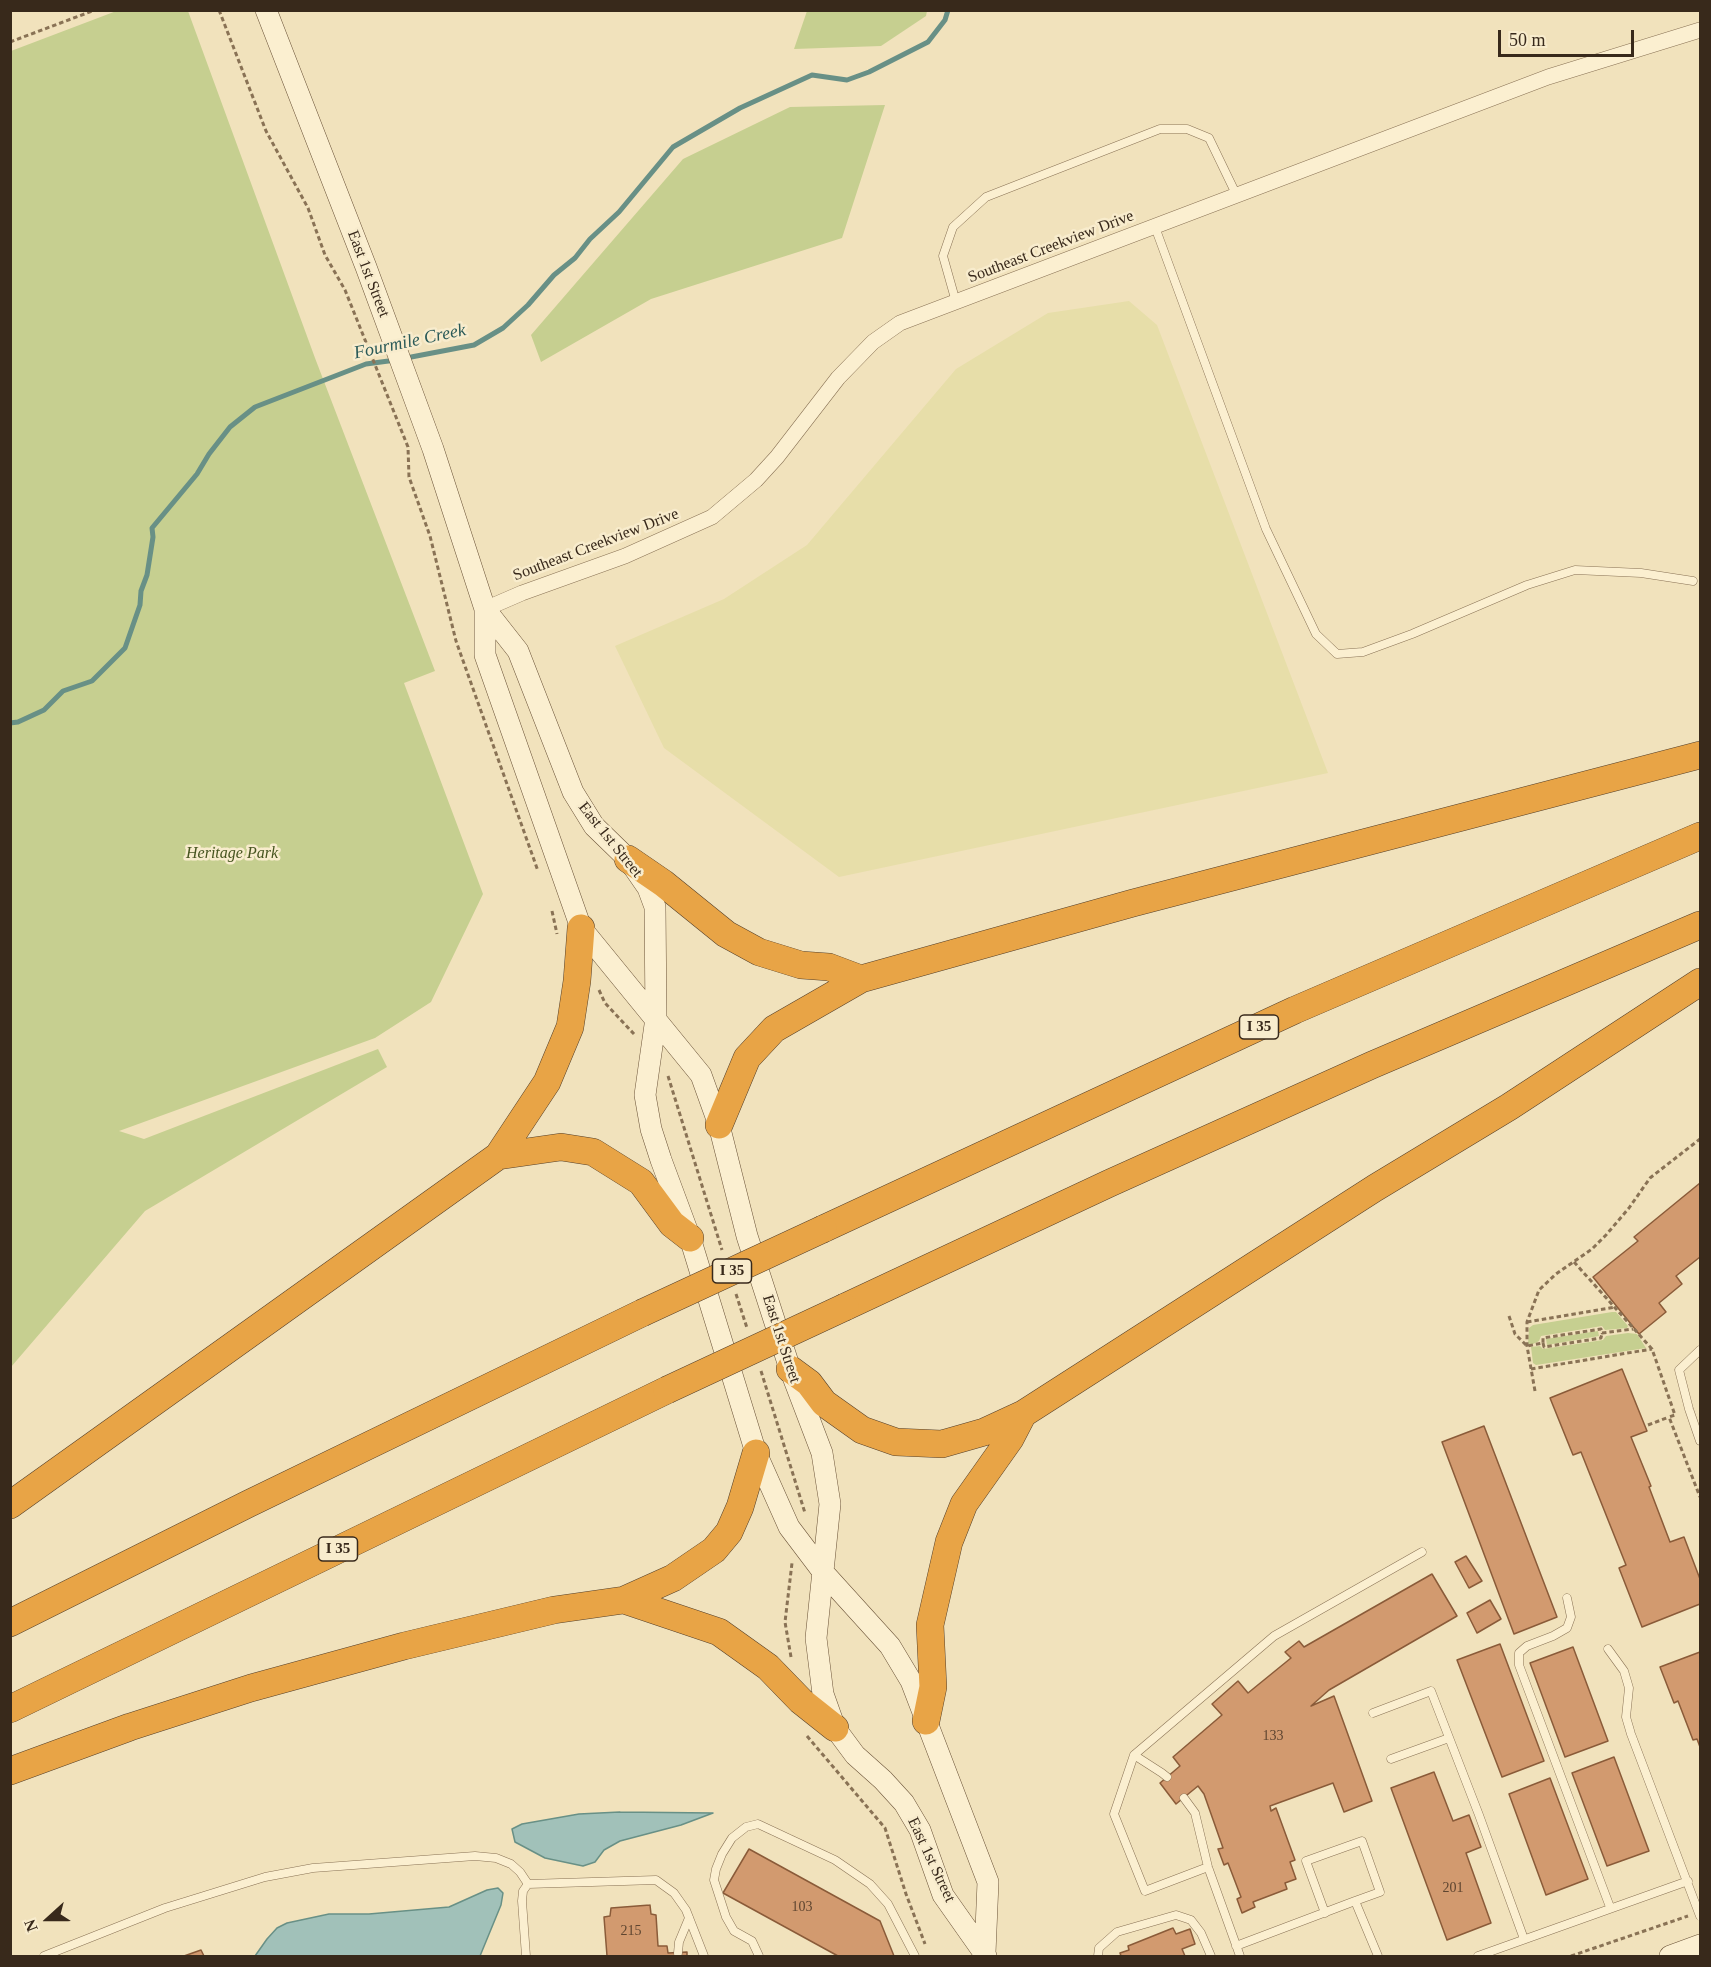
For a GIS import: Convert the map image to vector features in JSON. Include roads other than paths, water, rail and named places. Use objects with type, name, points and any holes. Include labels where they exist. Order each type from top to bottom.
[{"type":"highway","points":[[719,1125],[747,1058],[774,1029],[861,979],[1133,903],[1701,755]]},
{"type":"highway","name":"I 35","points":[[10,1623],[291,1483],[642,1313],[822,1229],[1295,1010],[1701,836]]},
{"type":"highway","points":[[628,860],[663,883],[726,934],[759,952],[801,965],[829,967],[861,979]]},
{"type":"highway","name":"I 35","points":[[10,1709],[667,1390],[1110,1183],[1372,1065],[1701,925]]},
{"type":"highway","points":[[10,1505],[498,1156],[547,1082],[570,1027],[577,981],[581,928]]},
{"type":"highway","points":[[790,1369],[809,1383],[824,1403],[862,1430],[897,1442],[942,1444],[984,1432],[1023,1414],[1375,1188],[1509,1107],[1701,982]]},
{"type":"highway","points":[[498,1156],[561,1147],[593,1152],[640,1182],[672,1224],[690,1238]]},
{"type":"highway","points":[[926,1721],[933,1687],[930,1625],[950,1542],[964,1504],[1010,1439],[1023,1414]]},
{"type":"highway","points":[[10,1770],[130,1727],[251,1688],[404,1646],[554,1610],[624,1600],[673,1578],[714,1550],[729,1532],[756,1453]]},
{"type":"highway","points":[[624,1600],[719,1632],[768,1667],[801,1701],[835,1728]]},
{"type":"main road","name":"East 1st Street","points":[[266,10],[434,449],[485,609],[486,655],[581,928],[701,1075],[719,1125],[747,1236],[790,1369],[822,1454],[830,1504],[816,1638],[823,1694],[835,1728],[855,1755],[904,1803],[920,1830],[943,1894],[986,1955]]},
{"type":"main road","name":"East 1st Street","points":[[485,609],[518,651],[573,792],[594,825],[628,860],[648,888],[655,907],[656,1018],[645,1095],[651,1129],[690,1238],[756,1453],[789,1527],[822,1572],[890,1646],[911,1681],[988,1882],[986,1955]]},
{"type":"main road","points":[[1670,1956],[1701,1945]]},
{"type":"street","name":"Southeast Creekview Drive","points":[[485,609],[522,593],[625,556],[712,517],[756,480],[777,457],[838,378],[873,342],[900,323],[1548,77],[1701,30]]},
{"type":"lane","points":[[956,302],[943,256],[953,227],[986,197],[1160,129],[1187,129],[1209,138],[1237,196]]},
{"type":"lane","points":[[1155,227],[1266,529],[1316,634],[1337,654],[1363,652],[1412,634],[1527,585],[1575,570],[1641,573],[1693,581]]},
{"type":"lane","points":[[1701,1350],[1679,1370],[1689,1409],[1701,1441]]},
{"type":"lane","points":[[1208,1867],[1145,1891],[1114,1814],[1134,1755],[1274,1636],[1422,1552]]},
{"type":"lane","points":[[1567,1598],[1571,1617],[1567,1628],[1554,1636],[1527,1646],[1519,1653],[1519,1665],[1610,1907]]},
{"type":"lane","points":[[1608,1649],[1624,1671],[1629,1688],[1626,1717],[1631,1734],[1700,1914]]},
{"type":"lane","points":[[1373,1713],[1431,1691],[1524,1939]]},
{"type":"lane","points":[[1391,1759],[1449,1738]]},
{"type":"lane","points":[[1134,1755],[1167,1777]]},
{"type":"lane","points":[[1184,1798],[1195,1813],[1208,1867],[1240,1956]]},
{"type":"lane","points":[[759,1956],[752,1941],[734,1931],[726,1917],[714,1880],[719,1861],[732,1838],[747,1827],[758,1824],[834,1860],[870,1884],[888,1905],[915,1956]]},
{"type":"lane","points":[[1236,1946],[1380,1892],[1362,1841],[1306,1861],[1325,1912]]},
{"type":"lane","points":[[44,1956],[165,1908],[265,1877],[313,1868],[475,1856],[496,1858],[511,1864],[528,1884]]},
{"type":"lane","points":[[528,1884],[657,1880],[674,1893],[686,1910],[704,1956]]},
{"type":"lane","points":[[1478,1956],[1688,1881]]},
{"type":"lane","points":[[526,1956],[522,1901],[523,1891],[528,1884]]},
{"type":"lane","points":[[1355,1901],[1378,1956]]},
{"type":"lane","points":[[1098,1956],[1099,1948],[1117,1932],[1176,1916],[1191,1920],[1201,1934],[1210,1956]]},
{"type":"lane","points":[[678,1953],[679,1942],[689,1918]]},
{"type":"water","points":[[713,1813],[681,1825],[620,1841],[604,1850],[595,1862],[583,1866],[545,1858],[515,1842],[512,1829],[522,1824],[579,1814]]},
{"type":"water","points":[[498,1888],[503,1893],[501,1905],[480,1956],[255,1956],[277,1928],[287,1923],[329,1914],[369,1914],[449,1907],[487,1890]]},
{"type":"waterway","name":"Fourmile Creek","points":[[406,358],[474,345],[503,328],[619,212],[673,147],[740,108],[812,75],[847,80],[869,72],[928,42],[945,20],[948,10]]},
{"type":"waterway","name":"Fourmile Creek","points":[[10,723],[18,722],[44,710],[63,691],[92,681],[125,648],[140,605],[141,591],[147,575],[153,537],[152,528],[197,474],[230,427],[255,407],[366,364],[396,360]]},
{"type":"park label","name":"Heritage Park","points":[[232,854]]}]
